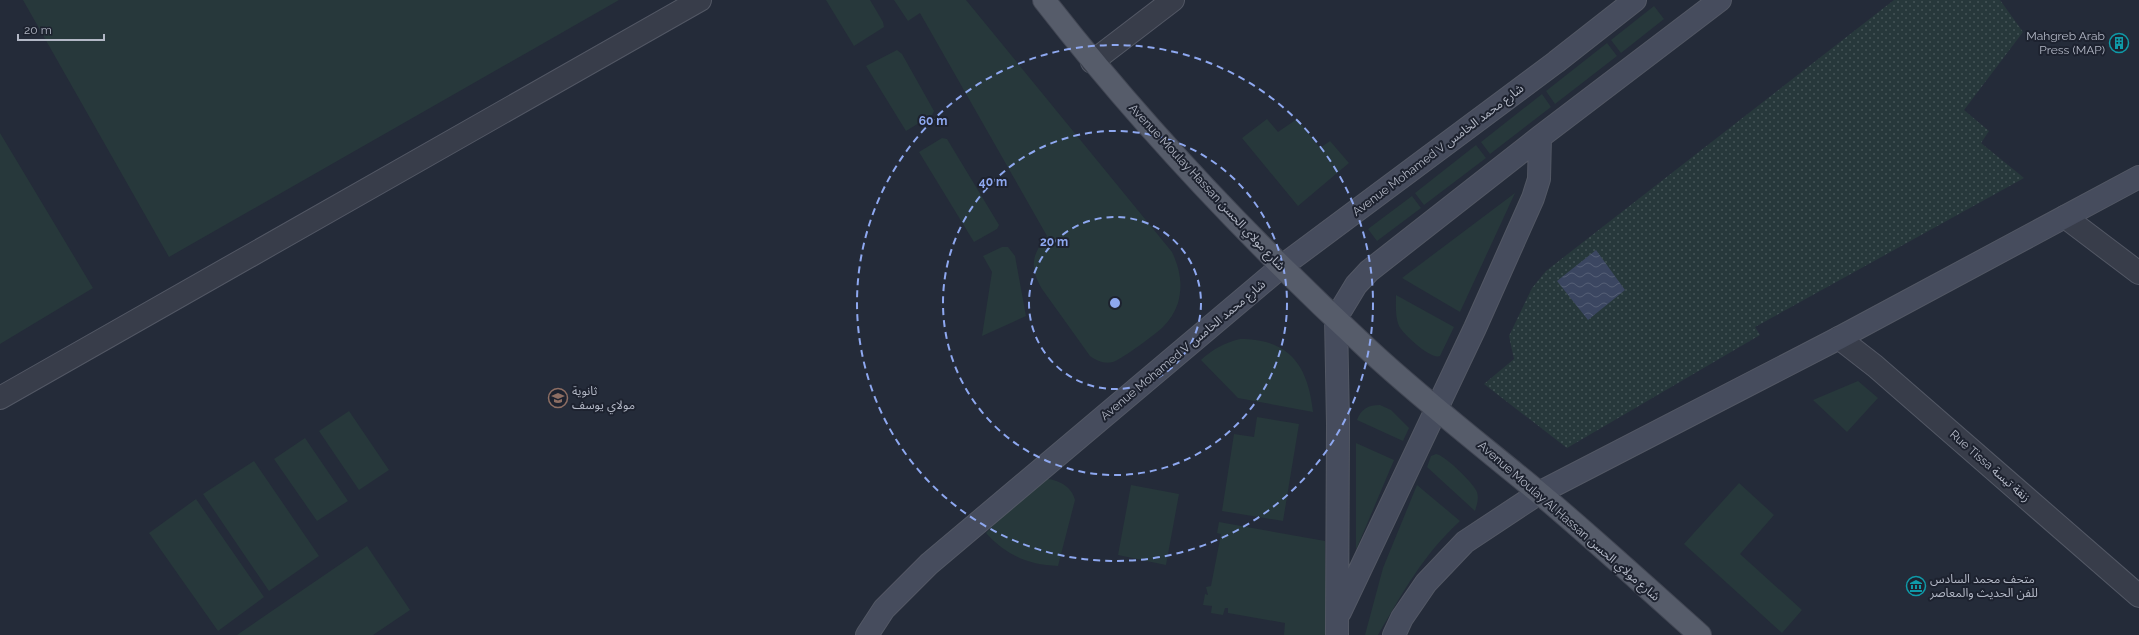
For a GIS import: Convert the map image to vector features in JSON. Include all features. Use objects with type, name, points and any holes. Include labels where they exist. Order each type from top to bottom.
[{"type":"main road","name":"Avenue Moulay Hassan شارع مولاي الحسن","points":[[1044,0],[1092,62],[1218,202],[1281,267],[1368,350],[1437,409]]},
{"type":"main road","name":"Avenue Mohamed V شارع محمد الخامس","points":[[867,635],[884,609],[929,564],[1281,267],[1556,62],[1635,0]]},
{"type":"main road","points":[[1338,626],[1338,424],[1336,318],[1356,285],[1369,272],[1540,137],[1720,0]]},
{"type":"main road","points":[[1338,626],[1533,198],[1538,179],[1540,137]]},
{"type":"main road","points":[[1394,635],[1402,618],[1426,583],[1465,542],[1539,493],[1839,338],[2139,177]]},
{"type":"main road","name":"Avenue Moulay Al Hassan شارع مولاي الحسن","points":[[1437,409],[1539,493],[1700,635]]},
{"type":"street","points":[[0,398],[700,0]]},
{"type":"street","points":[[1092,62],[1173,0]]},
{"type":"street","points":[[2065,217],[2139,273]]},
{"type":"street","name":"Rue Tissa زنقة تيسة","points":[[1839,338],[1874,366],[2139,596]]},
{"type":"shaded area","points":[[23,0],[619,0],[169,257]]},
{"type":"shaded area","points":[[826,0],[870,0],[883,22],[884,27],[854,46]]},
{"type":"shaded area","points":[[894,0],[966,0],[1172,252],[1180,277],[1180,296],[1177,306],[1170,319],[1163,327],[1131,351],[1110,363],[1101,362],[1090,356],[1042,289],[1035,274],[1034,261],[1038,249],[1047,236],[920,13],[908,21]]},
{"type":"shaded area","points":[[1894,0],[2000,0],[2023,32],[1964,110],[1989,131],[1981,143],[2024,178],[1755,327],[1760,335],[1567,448],[1484,384],[1514,359],[1509,336],[1532,288],[1546,271]]},
{"type":"shaded area","points":[[1654,6],[1664,19],[1621,53],[1611,40]]},
{"type":"shaded area","points":[[1607,43],[1617,56],[1555,104],[1546,91]]},
{"type":"shaded area","points":[[897,50],[902,54],[934,111],[932,115],[906,131],[866,66]]},
{"type":"shaded area","points":[[1542,94],[1551,107],[1490,154],[1481,142]]},
{"type":"shaded area","points":[[1267,119],[1278,132],[1297,119],[1320,148],[1330,141],[1349,163],[1298,206],[1242,138]]},
{"type":"shaded area","points":[[0,133],[93,288],[0,344]]},
{"type":"shaded area","points":[[942,138],[947,139],[999,225],[997,229],[974,242],[919,152]]},
{"type":"shaded area","points":[[1476,145],[1486,158],[1424,205],[1415,193]]},
{"type":"shaded area","points":[[1515,193],[1460,312],[1402,278]]},
{"type":"shaded area","points":[[1412,196],[1421,208],[1377,241],[1368,229]]},
{"type":"shaded area","points":[[1002,247],[1008,247],[1015,256],[1026,316],[982,336],[992,272],[983,256]]},
{"type":"shaded area","points":[[1396,295],[1454,327],[1440,356],[1424,351],[1412,341],[1399,326],[1396,311]]},
{"type":"shaded area","points":[[1240,339],[1257,340],[1272,344],[1284,350],[1293,358],[1307,381],[1313,412],[1238,398],[1201,360],[1219,347]]},
{"type":"shaded area","points":[[1858,381],[1878,398],[1847,432],[1813,400]]},
{"type":"shaded area","points":[[1380,405],[1391,410],[1409,428],[1403,441],[1357,420],[1366,408]]},
{"type":"shaded area","points":[[349,411],[389,470],[359,490],[319,431]]},
{"type":"shaded area","points":[[1257,417],[1299,424],[1283,521],[1222,511],[1234,434],[1254,437]]},
{"type":"shaded area","points":[[305,438],[348,501],[317,521],[274,459]]},
{"type":"shaded area","points":[[1356,443],[1394,460],[1356,550]]},
{"type":"shaded area","points":[[1436,454],[1452,464],[1475,488],[1478,502],[1475,511],[1427,467],[1431,456]]},
{"type":"shaded area","points":[[254,461],[319,556],[269,591],[203,494]]},
{"type":"shaded area","points":[[1043,479],[1053,480],[1063,484],[1071,491],[1075,500],[1058,566],[1037,564],[1018,557],[1001,547],[986,533],[1033,484]]},
{"type":"shaded area","points":[[1739,483],[1774,515],[1740,554],[1802,610],[1782,633],[1684,544]]},
{"type":"shaded area","points":[[1131,485],[1179,494],[1166,565],[1118,555]]},
{"type":"shaded area","points":[[1417,485],[1460,521],[1424,561],[1405,589],[1378,635],[1365,635],[1383,568]]},
{"type":"shaded area","points":[[196,499],[264,597],[218,631],[149,533]]},
{"type":"shaded area","points":[[1219,522],[1325,541],[1327,635],[1284,635],[1285,623],[1228,613],[1228,608],[1225,608],[1223,615],[1211,613],[1212,606],[1203,605],[1205,594],[1208,595],[1206,587],[1211,586],[1221,534],[1217,533]]},
{"type":"shaded area","points":[[367,546],[410,610],[373,635],[237,635]]},
{"type":"water","points":[[1596,250],[1625,290],[1588,320],[1557,281]]},
{"type":"place","name":"Mahgreb Arab Press (MAP)","points":[[2119,43]]},
{"type":"place","name":"ثانوية مولاي يوسف","points":[[558,398]]},
{"type":"place","name":"متحف محمد السادس للفن الحديث والمعاصر","points":[[1916,586]]}]
